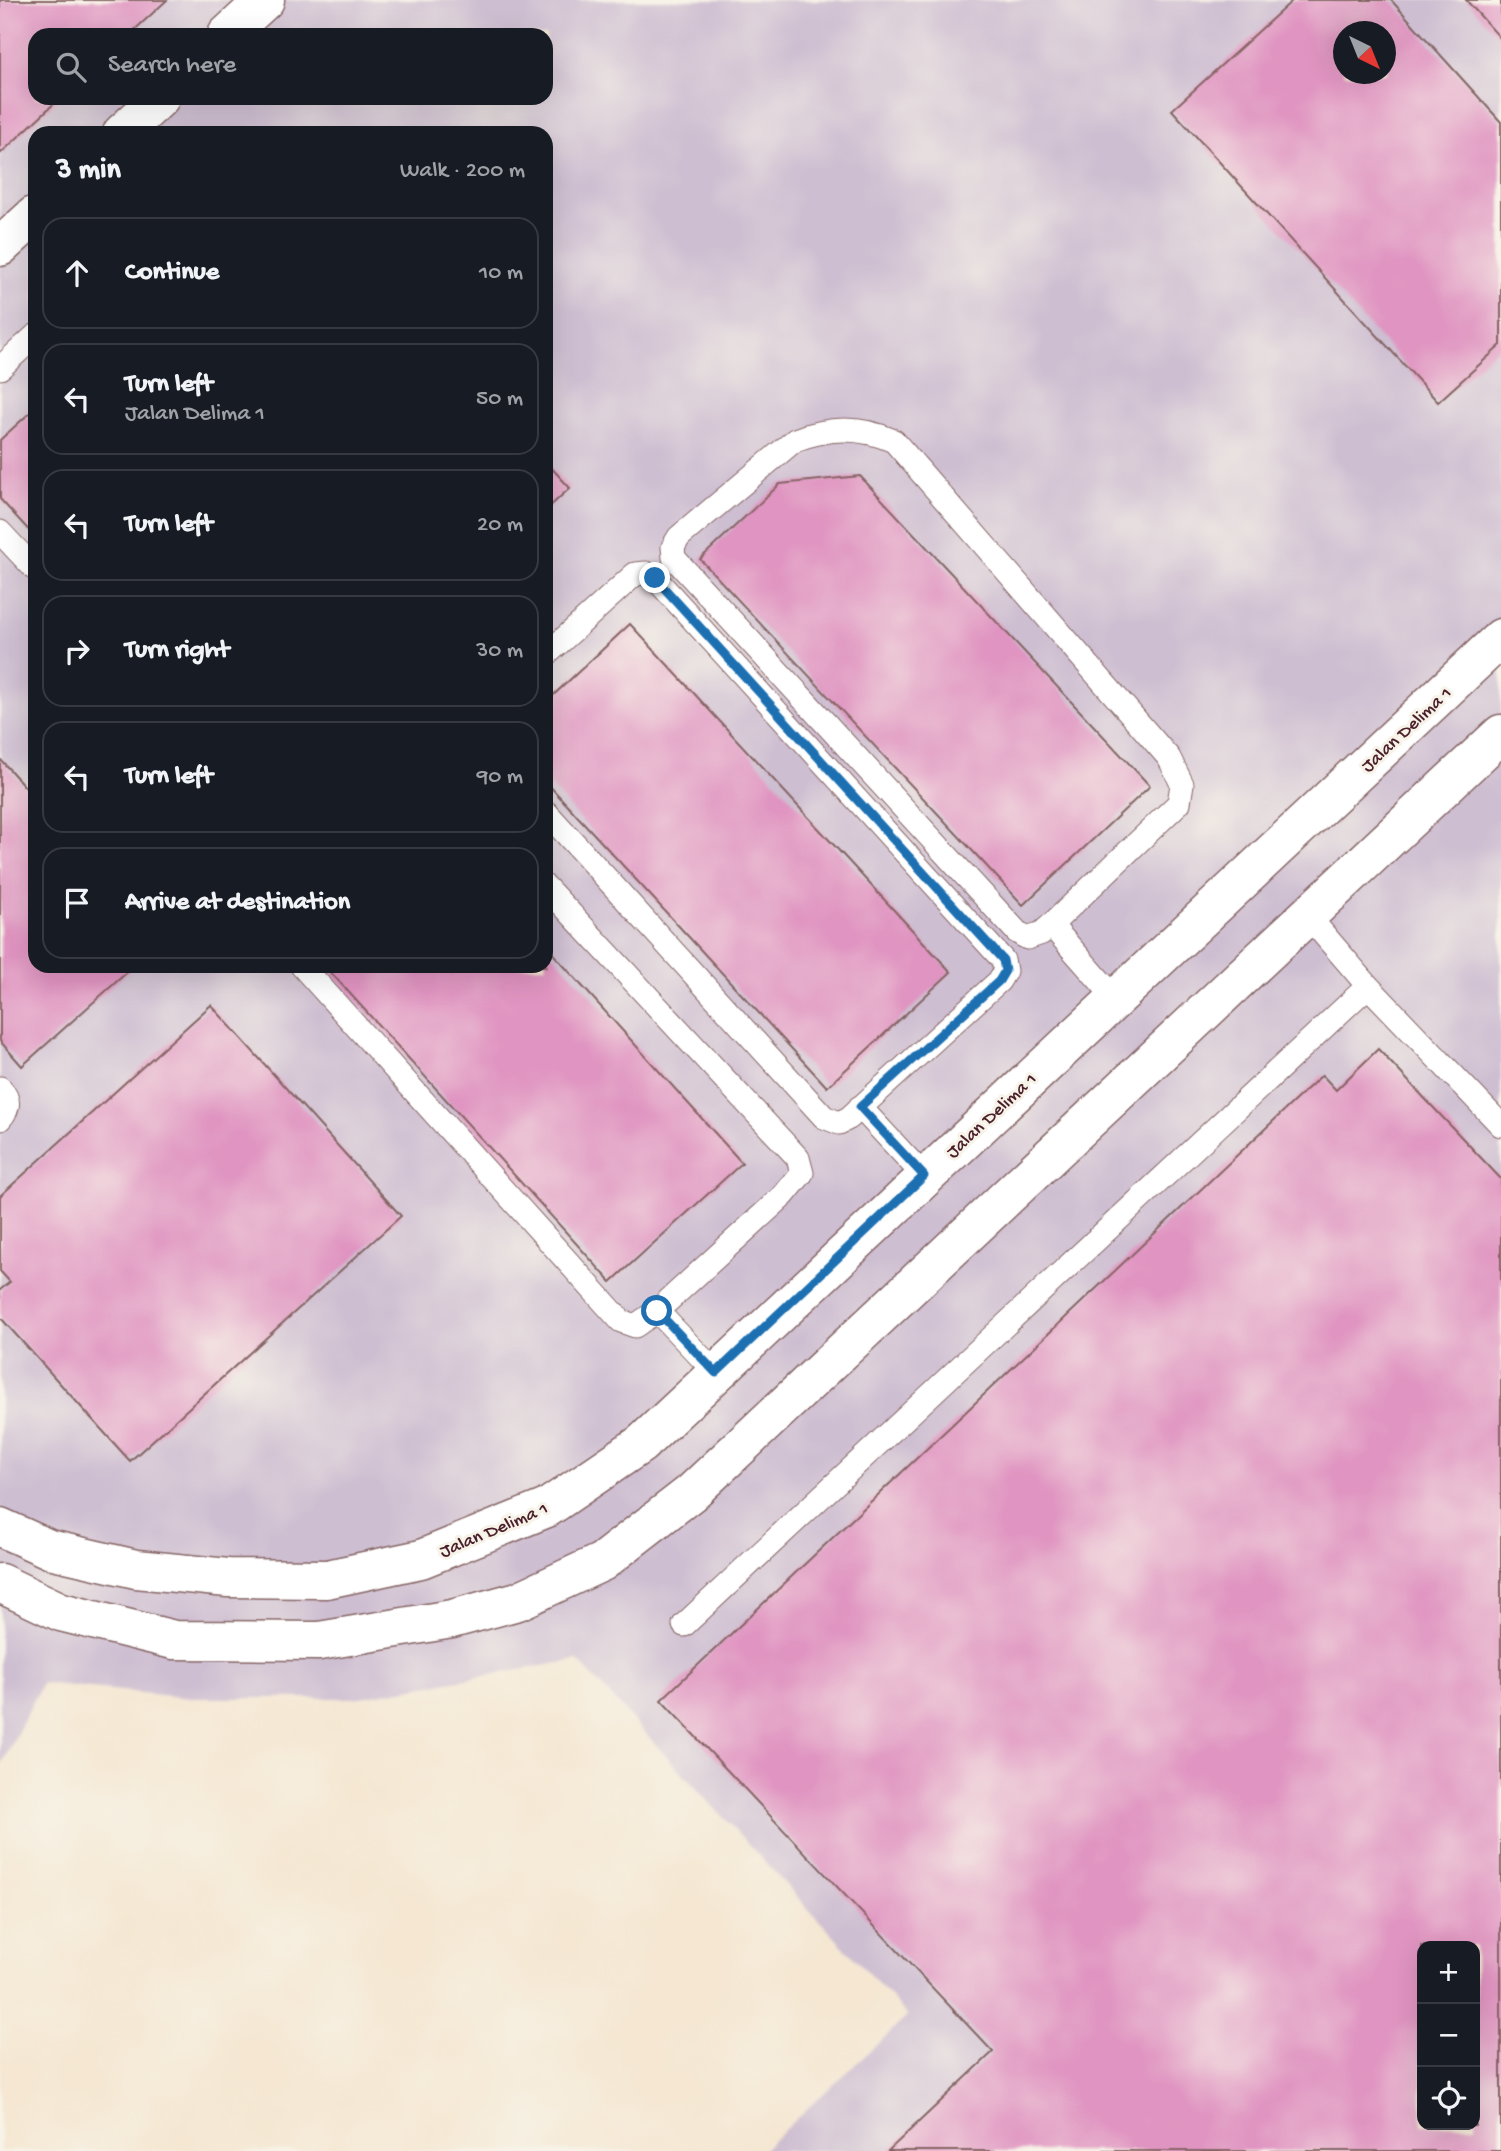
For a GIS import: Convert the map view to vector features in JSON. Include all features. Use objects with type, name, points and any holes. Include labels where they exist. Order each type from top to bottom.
[{"type":"street","points":[[235,28],[265,0]]},
{"type":"street","points":[[130,126],[152,105]]},
{"type":"street","points":[[0,247],[28,221]]},
{"type":"street","name":"Jalan Delima 1","points":[[0,1527],[49,1549],[136,1569],[228,1578],[327,1579],[421,1559],[547,1507],[641,1444],[1501,638]]},
{"type":"street","points":[[0,1583],[61,1612],[174,1640],[319,1641],[452,1619],[518,1601],[602,1562],[691,1493],[1501,734]]},
{"type":"lane","points":[[0,368],[28,342]]},
{"type":"lane","points":[[848,428],[877,434],[894,441],[1169,758],[1182,784],[1179,803],[1051,925],[1042,933],[1027,938],[1017,932],[674,558],[673,547],[679,537],[795,440],[816,432],[848,428]]},
{"type":"lane","points":[[0,532],[28,562]]},
{"type":"lane","points":[[553,648],[635,574],[646,573],[655,578],[1003,960],[1005,971],[999,981],[839,1123],[824,1117],[553,820]]},
{"type":"lane","points":[[308,973],[621,1321],[635,1326],[657,1311],[784,1195],[802,1173],[798,1158],[553,895]]},
{"type":"lane","points":[[1308,916],[1368,986],[1501,1125]]},
{"type":"lane","points":[[1051,925],[1115,998]]},
{"type":"lane","points":[[684,1625],[1368,986]]},
{"type":"lane","points":[[0,1088],[7,1096],[8,1107],[0,1119]]},
{"type":"lane","points":[[860,1107],[924,1176]]},
{"type":"lane","points":[[657,1311],[716,1373]]},
{"type":"shaded area","points":[[0,0],[1501,0],[1501,2151],[761,2151],[908,2016],[577,1660],[355,1698],[190,1698],[42,1683],[0,1768]]},
{"type":"building","points":[[0,0],[167,0],[137,28],[28,28],[28,105],[52,105],[0,154]]},
{"type":"building","points":[[1293,0],[1391,0],[1501,122],[1501,345],[1438,402],[1172,110]]},
{"type":"building","points":[[1466,0],[1501,0],[1501,39]]},
{"type":"building","points":[[28,414],[28,529],[0,499],[0,440]]},
{"type":"building","points":[[553,470],[570,488],[553,504]]},
{"type":"building","points":[[860,476],[1150,786],[1023,905],[700,559],[780,484]]},
{"type":"building","points":[[630,624],[951,972],[827,1087],[553,790],[553,696]]},
{"type":"building","points":[[0,759],[28,790],[28,973],[126,973],[22,1066],[0,1041]]},
{"type":"building","points":[[553,954],[742,1163],[611,1282],[331,973],[553,973]]},
{"type":"building","points":[[211,1005],[401,1216],[130,1461],[0,1317],[0,1290],[10,1282],[0,1271],[0,1196]]},
{"type":"building","points":[[1378,1049],[1501,1179],[1501,2151],[888,2151],[993,2052],[661,1700],[1322,1075],[1336,1090]]},
{"type":"route","points":[[655,578],[1003,960],[1005,971],[999,981],[860,1107],[924,1176],[716,1373],[657,1311]]}]
